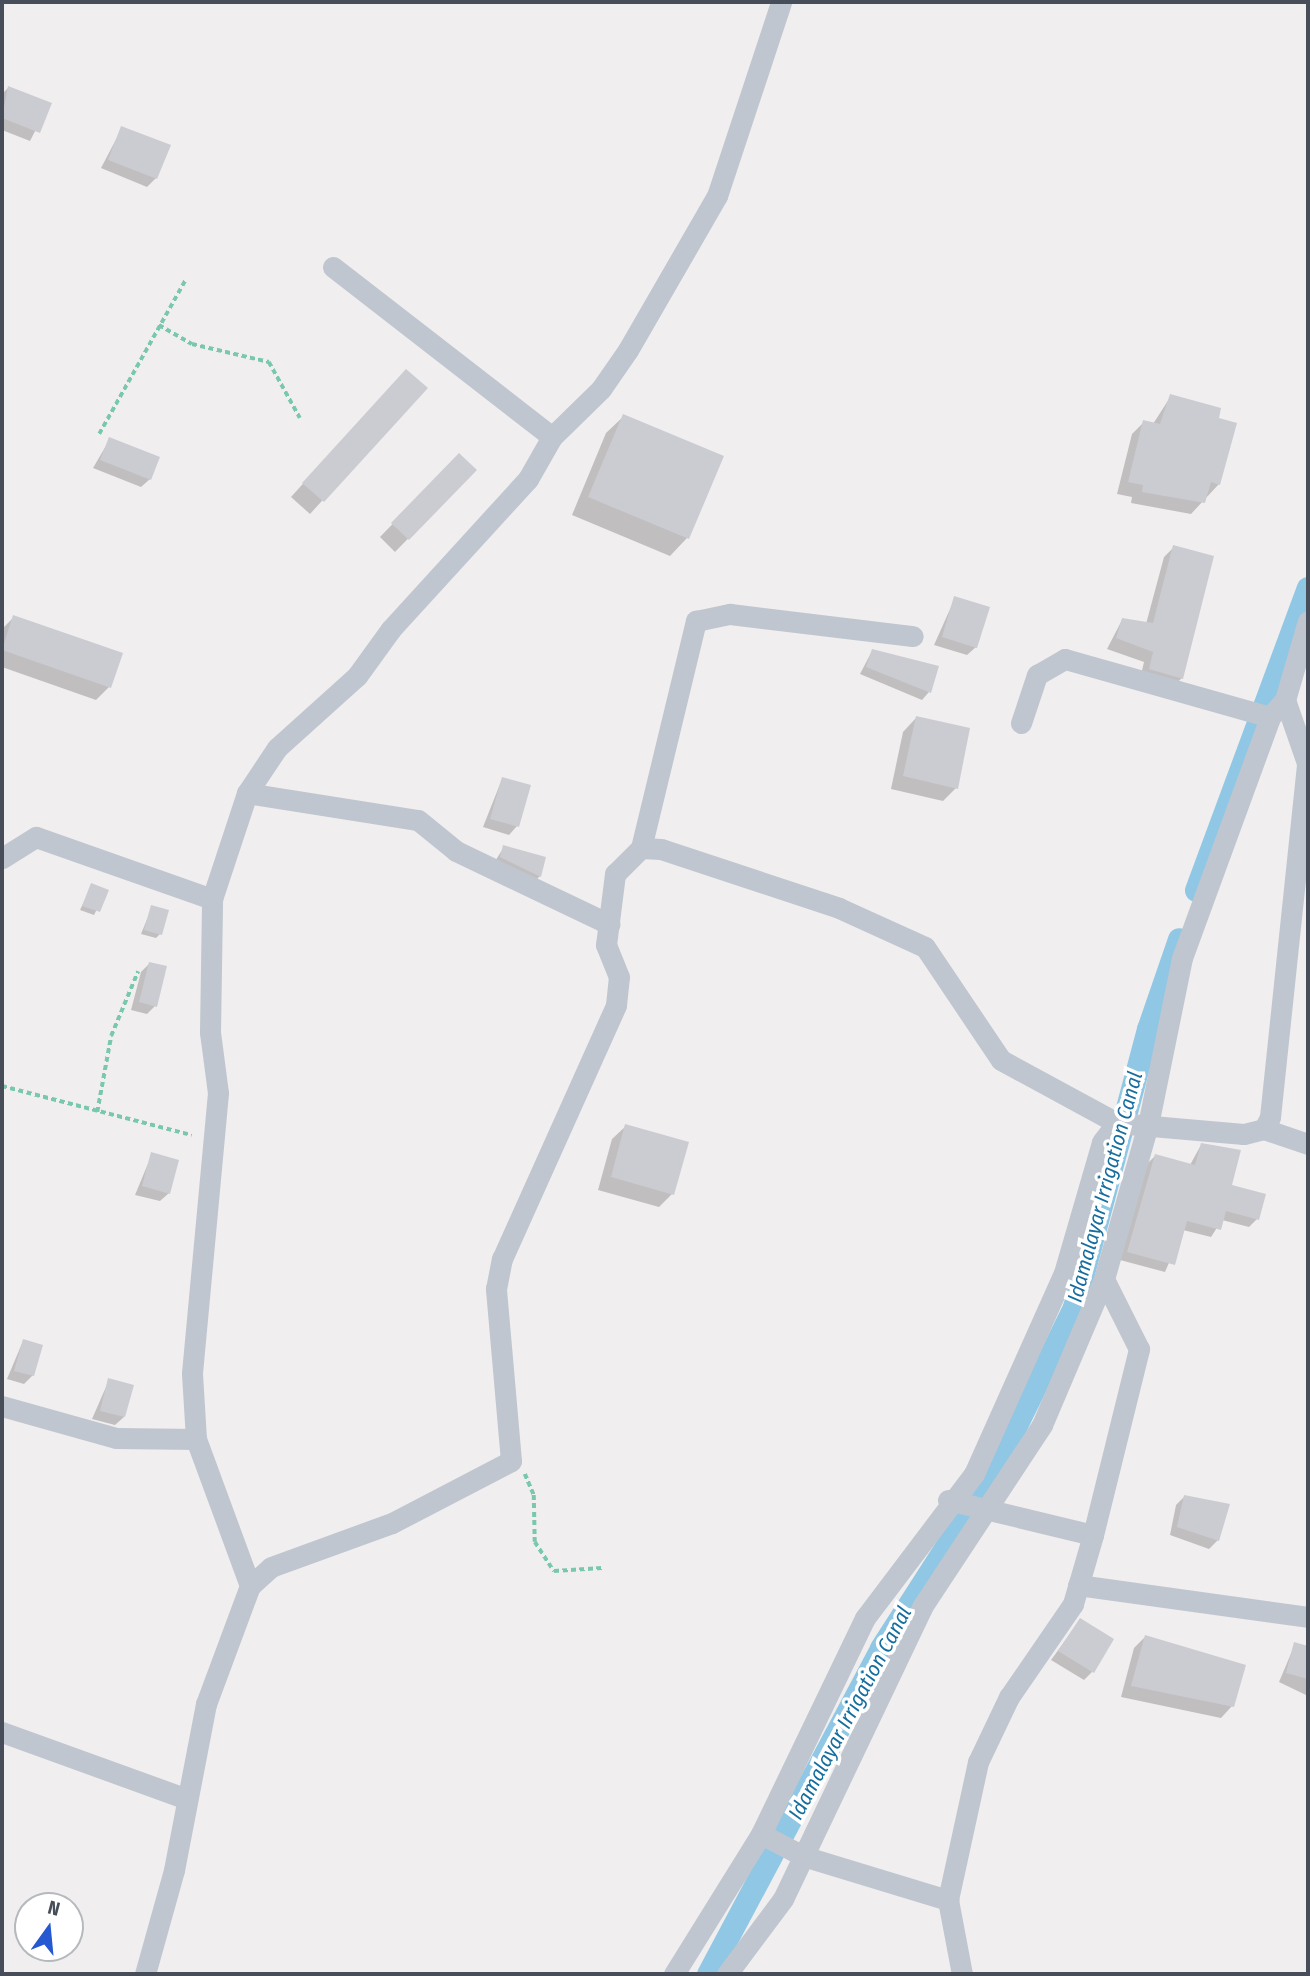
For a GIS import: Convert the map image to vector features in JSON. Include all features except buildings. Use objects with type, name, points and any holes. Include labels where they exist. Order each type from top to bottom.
[{"type":"street","points":[[250,1586],[196,1439],[192,1373],[218,1093],[210,1032],[212,898],[247,793],[277,748],[357,676],[391,629],[528,479],[552,437],[601,389],[717,196],[781,2]]},
{"type":"street","points":[[333,267],[552,437]]},
{"type":"street","points":[[145,1974],[187,1799],[206,1704],[250,1586],[271,1567],[392,1523],[502,1469],[514,1450],[496,1289],[502,1259],[616,1005],[619,977],[606,945],[615,874],[641,848],[696,621],[730,614],[913,636]]},
{"type":"street","points":[[727,1974],[783,1899],[922,1607],[991,1510],[1041,1424],[1104,1279],[1148,1125],[1182,958],[1270,716],[1285,700],[1308,621]]},
{"type":"street","points":[[1021,723],[1037,675],[1065,659],[1270,716]]},
{"type":"street","points":[[1264,1129],[1307,763],[1285,700]]},
{"type":"street","points":[[247,793],[418,820],[456,851],[609,924]]},
{"type":"street","points":[[2,859],[36,837],[212,898]]},
{"type":"street","points":[[641,848],[662,849],[827,904],[925,947],[1002,1060],[1117,1123],[1244,1134],[1264,1129],[1308,1144]]},
{"type":"street","points":[[674,1974],[761,1834],[865,1618],[948,1500],[974,1474],[1064,1273],[1102,1142],[1117,1123]]},
{"type":"street","points":[[962,1974],[948,1900],[978,1762],[1009,1697],[1073,1604],[1139,1349],[1104,1279]]},
{"type":"street","points":[[2,1406],[116,1438],[196,1439]]},
{"type":"street","points":[[948,1500],[1093,1535]]},
{"type":"street","points":[[1078,1585],[1308,1617]]},
{"type":"street","points":[[2,1732],[187,1799]]},
{"type":"street","points":[[761,1834],[803,1856],[948,1900]]},
{"type":"path","points":[[99,433],[186,279]]},
{"type":"path","points":[[159,326],[192,344],[269,362],[300,418]]},
{"type":"path","points":[[97,1112],[111,1036],[138,971]]},
{"type":"path","points":[[2,1086],[213,1139]]},
{"type":"path","points":[[514,1450],[534,1495],[535,1542],[554,1571],[602,1568]]},
{"type":"waterway","name":"Idamalayar Irrigation Canal","points":[[1196,890],[1308,588]]},
{"type":"waterway","name":"Idamalayar Irrigation Canal","points":[[708,1974],[881,1648],[989,1480],[1074,1307],[1148,1029],[1179,939]]}]
